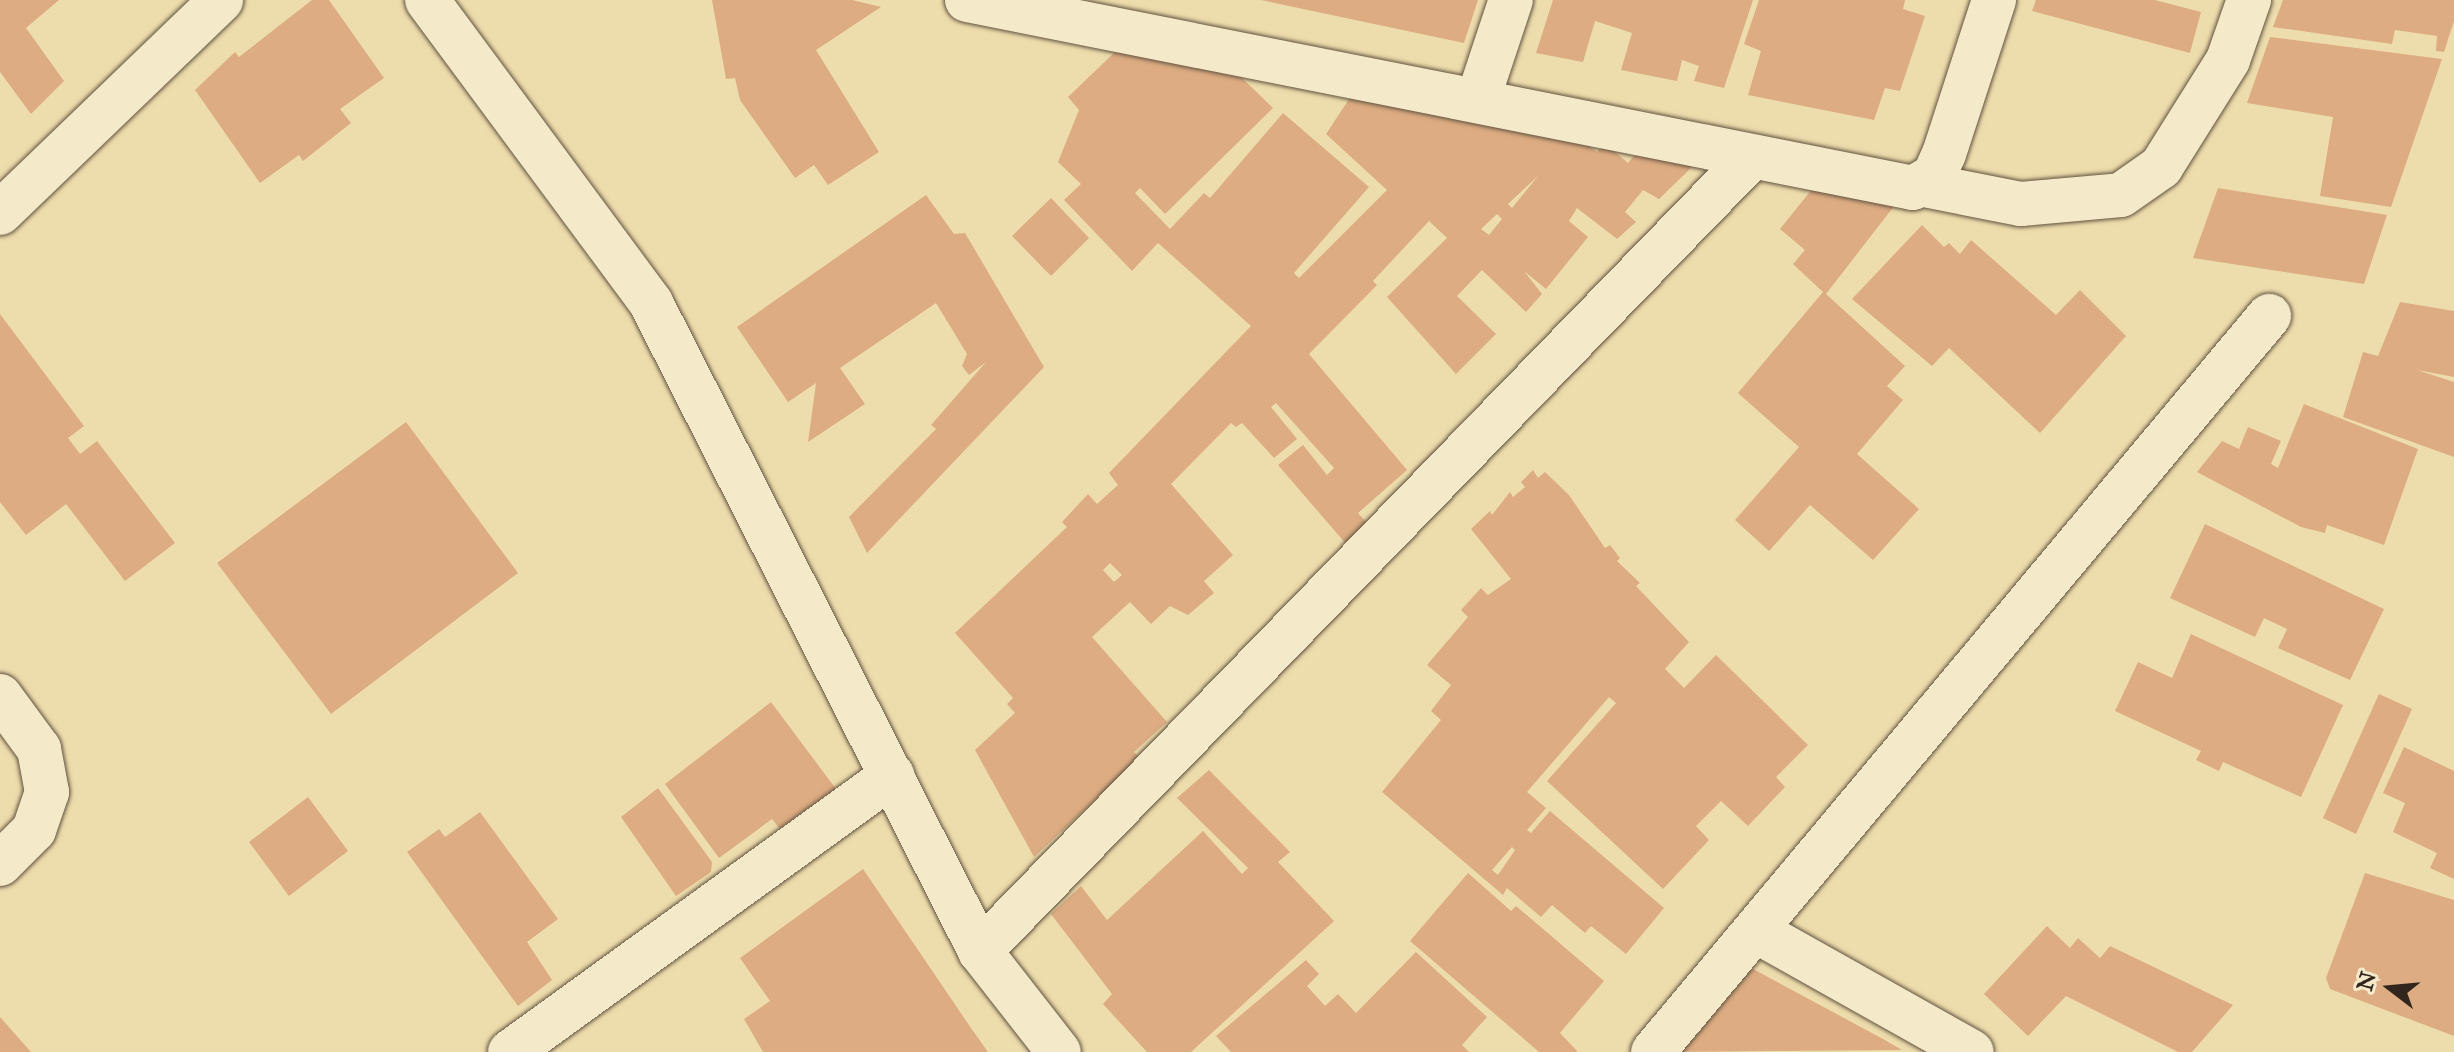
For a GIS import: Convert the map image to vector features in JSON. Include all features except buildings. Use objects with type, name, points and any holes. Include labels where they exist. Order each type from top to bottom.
[{"type":"street","points":[[0,213],[221,0]]},
{"type":"street","points":[[427,0],[651,303],[980,951],[1059,1052]]},
{"type":"street","points":[[967,0],[1478,99],[1750,159],[1895,186],[1924,185],[2021,204],[2121,195],[2161,167],[2228,60],[2249,0]]},
{"type":"street","points":[[1478,99],[1511,0]]},
{"type":"street","points":[[1924,185],[1944,154],[1994,0]]},
{"type":"street","points":[[980,951],[1750,159]]},
{"type":"street","points":[[1653,1052],[1758,932],[2269,316]]},
{"type":"street","points":[[0,696],[39,749],[47,792],[34,830],[0,864]]},
{"type":"street","points":[[510,1052],[892,775]]},
{"type":"street","points":[[1758,932],[1972,1052]]}]
